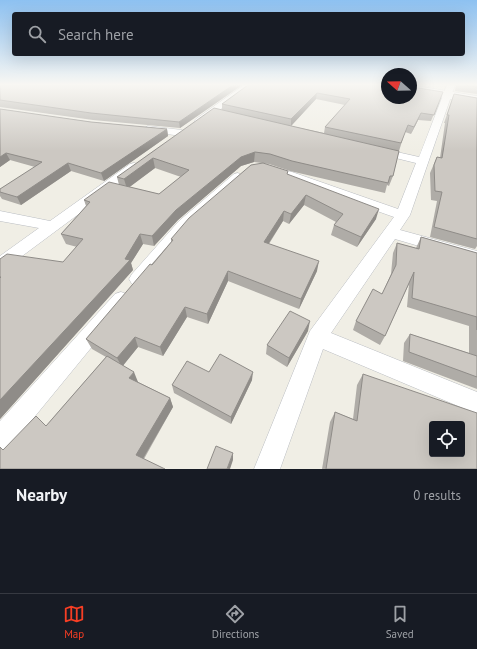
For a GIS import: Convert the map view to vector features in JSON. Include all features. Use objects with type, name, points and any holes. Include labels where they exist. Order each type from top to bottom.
[{"type":"street","points":[[165,145],[219,107]]},
{"type":"street","points":[[267,469],[317,337],[392,234],[403,215],[422,160],[443,107]]},
{"type":"street","points":[[213,112],[227,115]]},
{"type":"street","points":[[137,128],[182,133]]},
{"type":"street","points":[[368,148],[422,160]]},
{"type":"street","points":[[0,264],[142,161]]},
{"type":"street","points":[[0,439],[184,224],[217,194],[250,168]]},
{"type":"street","points":[[272,170],[403,215]]},
{"type":"street","points":[[0,216],[53,226]]},
{"type":"street","points":[[392,234],[477,257]]},
{"type":"street","points":[[317,337],[477,403]]},
{"type":"building","points":[[48,107],[201,107],[179,122]]},
{"type":"building","points":[[235,107],[303,107],[291,119]]},
{"type":"building","points":[[343,107],[437,107],[434,115],[421,113],[414,127],[408,125],[401,143],[325,127]]},
{"type":"building","points":[[450,107],[477,107],[477,239],[434,227],[442,192],[435,191],[434,165],[437,157],[442,158],[449,115],[447,115]]},
{"type":"building","points":[[214,108],[399,151],[393,176],[390,176],[388,183],[292,161],[270,154],[255,152],[241,157],[176,210],[152,236],[140,234],[125,259],[130,260],[0,400],[0,259],[7,254],[63,262],[83,239],[61,234],[90,202],[84,200],[109,182],[159,194],[189,170],[153,158],[124,179],[117,177]]},
{"type":"building","points":[[0,109],[91,122],[167,129],[101,173],[68,163],[17,197],[0,192],[0,189],[42,162],[6,153],[0,157]]},
{"type":"building","points":[[263,163],[288,171],[287,174],[379,209],[361,237],[334,225],[343,214],[306,195],[291,214],[284,211],[264,242],[319,261],[301,299],[228,271],[207,314],[185,307],[160,347],[135,337],[117,358],[86,339],[150,264],[152,265],[189,218],[251,165]]},
{"type":"building","points":[[421,237],[477,253],[477,317],[412,298],[414,272],[385,336],[356,321],[373,289],[382,294],[396,265],[397,243],[419,249]]},
{"type":"building","points":[[290,311],[310,321],[289,358],[267,345]]},
{"type":"building","points":[[410,334],[477,356],[477,377],[409,352]]},
{"type":"building","points":[[220,354],[253,372],[231,417],[172,385],[187,361],[209,372]]},
{"type":"building","points":[[107,356],[134,372],[129,378],[170,398],[136,455],[165,469],[0,469],[0,447],[3,450],[36,416],[46,426]]},
{"type":"building","points":[[363,374],[477,413],[477,469],[326,469],[335,412],[357,421]]},
{"type":"building","points":[[216,446],[233,453],[227,469],[207,469]]}]
